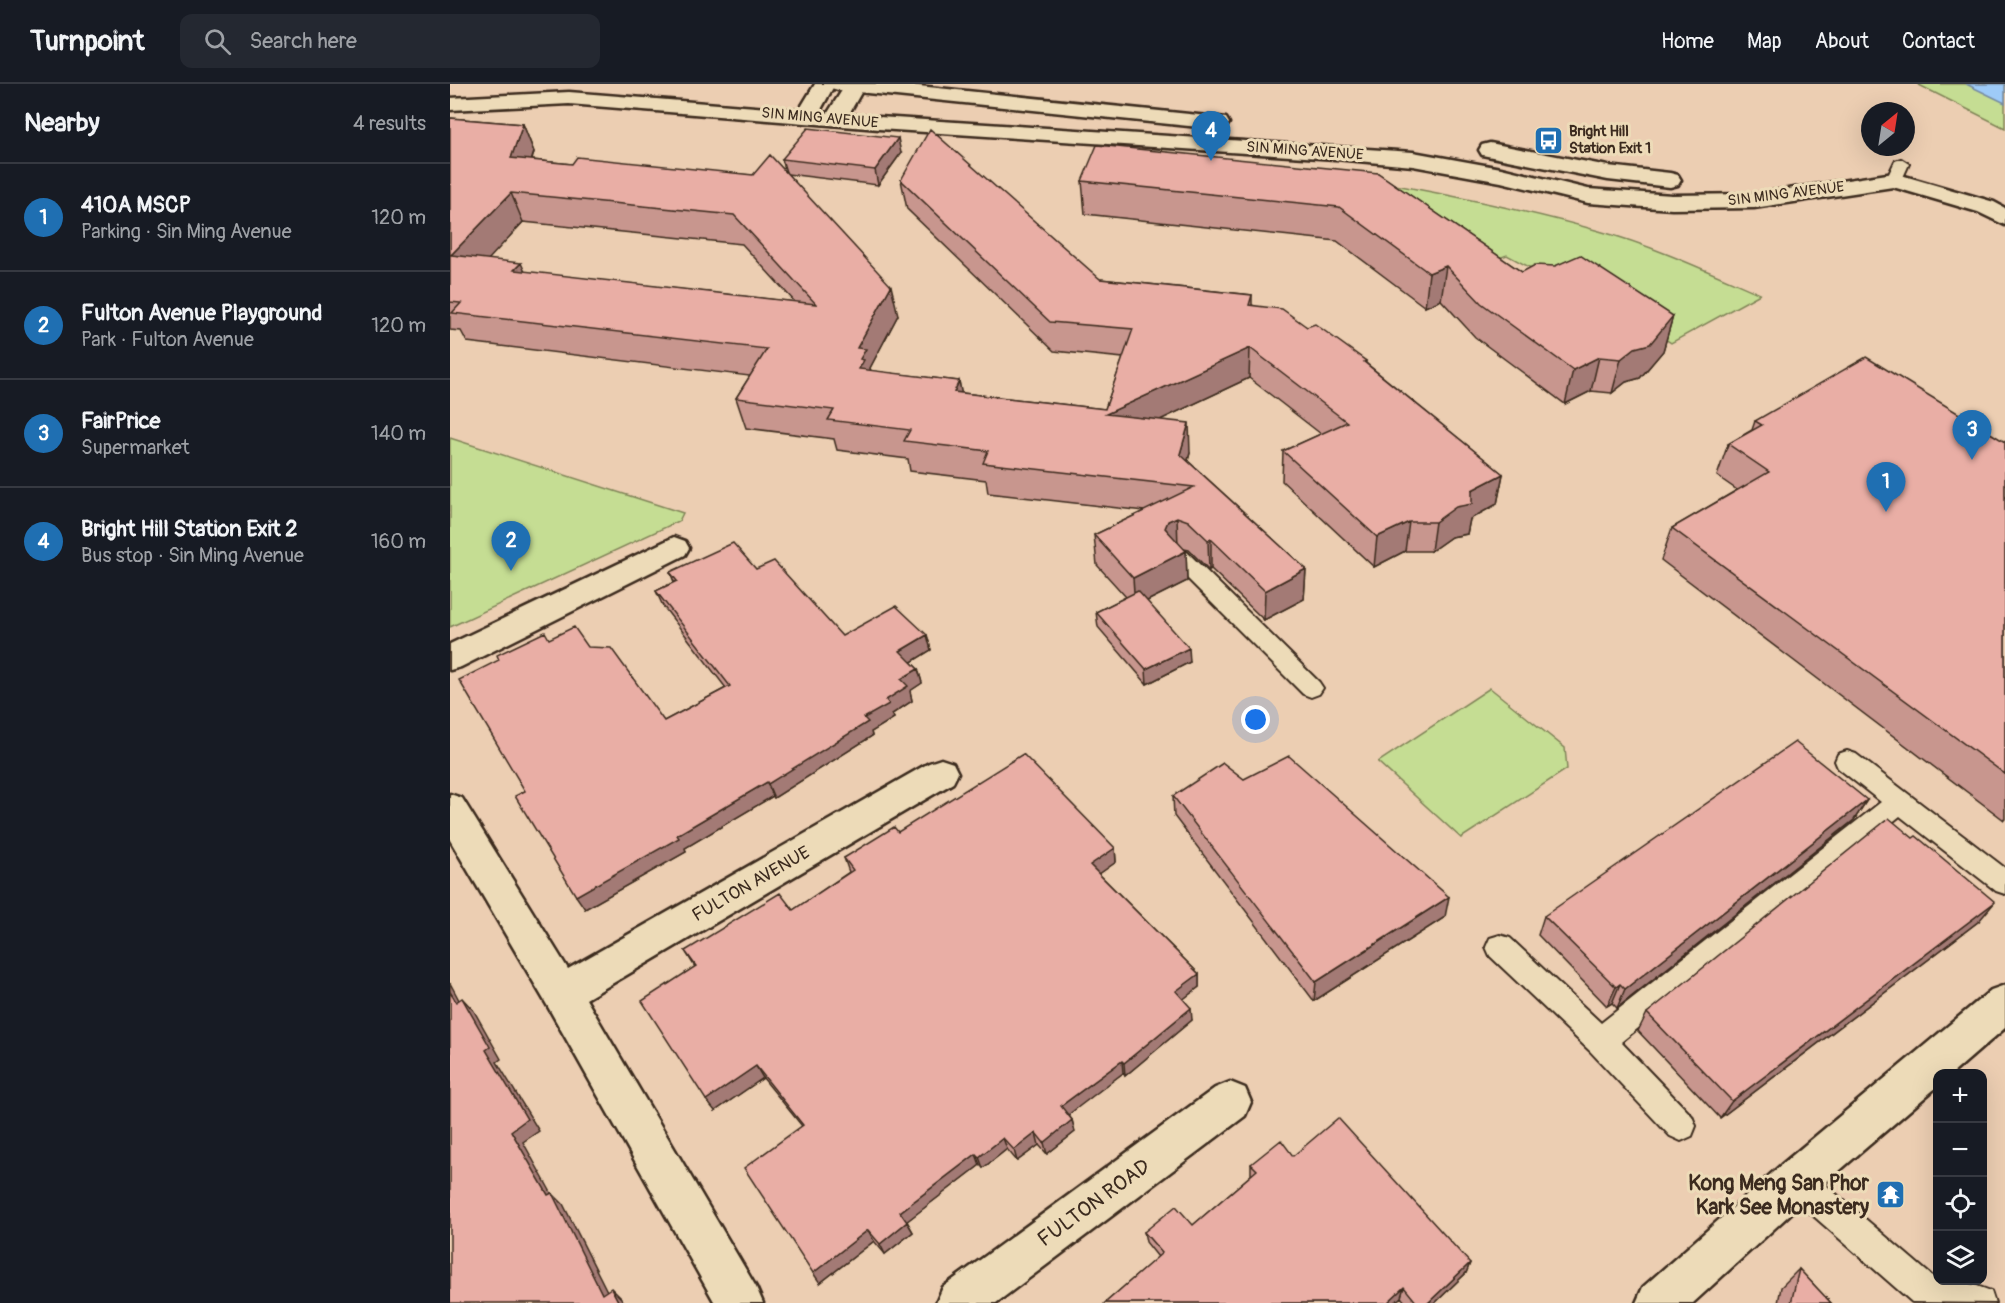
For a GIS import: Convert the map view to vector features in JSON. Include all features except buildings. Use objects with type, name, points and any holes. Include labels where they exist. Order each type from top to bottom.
[{"type":"main road","points":[[806,117],[825,84]]},
{"type":"main road","points":[[835,119],[850,85]]},
{"type":"main road","name":"SIN MING AVENUE","points":[[850,85],[1274,129],[1421,140],[1608,173],[1662,180],[1697,180]]},
{"type":"main road","name":"SIN MING AVENUE","points":[[450,104],[569,98],[806,117],[1335,152],[1413,159],[1588,196],[1672,202],[1754,201],[1897,172],[1986,207],[2005,218]]},
{"type":"main road","name":"SIN MING AVENUE","points":[[1755,178],[1897,172],[2005,194]]},
{"type":"main road","points":[[450,658],[674,548]]},
{"type":"main road","name":"FULTON AVENUE","points":[[561,993],[941,773]]},
{"type":"main road","points":[[450,808],[561,993],[740,1303]]},
{"type":"main road","points":[[1659,1303],[1796,1180],[2005,1003]]},
{"type":"main road","name":"FULTON ROAD","points":[[959,1303],[1230,1102]]},
{"type":"lane","points":[[1179,557],[1311,688]]},
{"type":"lane","points":[[1847,761],[2005,883]]},
{"type":"lane","points":[[1600,1041],[1899,802]]},
{"type":"lane","points":[[1500,947],[1600,1041],[1681,1126]]},
{"type":"lane","points":[[1796,1180],[1924,1290],[1979,1303]]},
{"type":"green space","points":[[1917,84],[2005,84],[2005,128]]},
{"type":"green space","points":[[1390,184],[1469,199],[1620,237],[1760,294],[1671,343],[1575,280],[1555,281],[1507,255],[1475,267]]},
{"type":"green space","points":[[450,438],[683,513],[679,521],[450,627]]},
{"type":"green space","points":[[1490,688],[1565,748],[1567,769],[1461,838],[1378,762]]},
{"type":"water","points":[[1966,84],[2005,84],[2005,103]]},
{"type":"place","name":"Bright Hill Station Exit 1","points":[[1548,140]]},
{"type":"place","name":"Bright Hill Station Exit 2","points":[[1211,161]]},
{"type":"place","name":"FairPrice","points":[[1972,460]]},
{"type":"place","name":"410A MSCP","points":[[1886,512]]},
{"type":"place","name":"Fulton Avenue Playground","points":[[511,571]]},
{"type":"place","name":"Kong Meng San Phor Kark See Monastery","points":[[1890,1195]]}]
